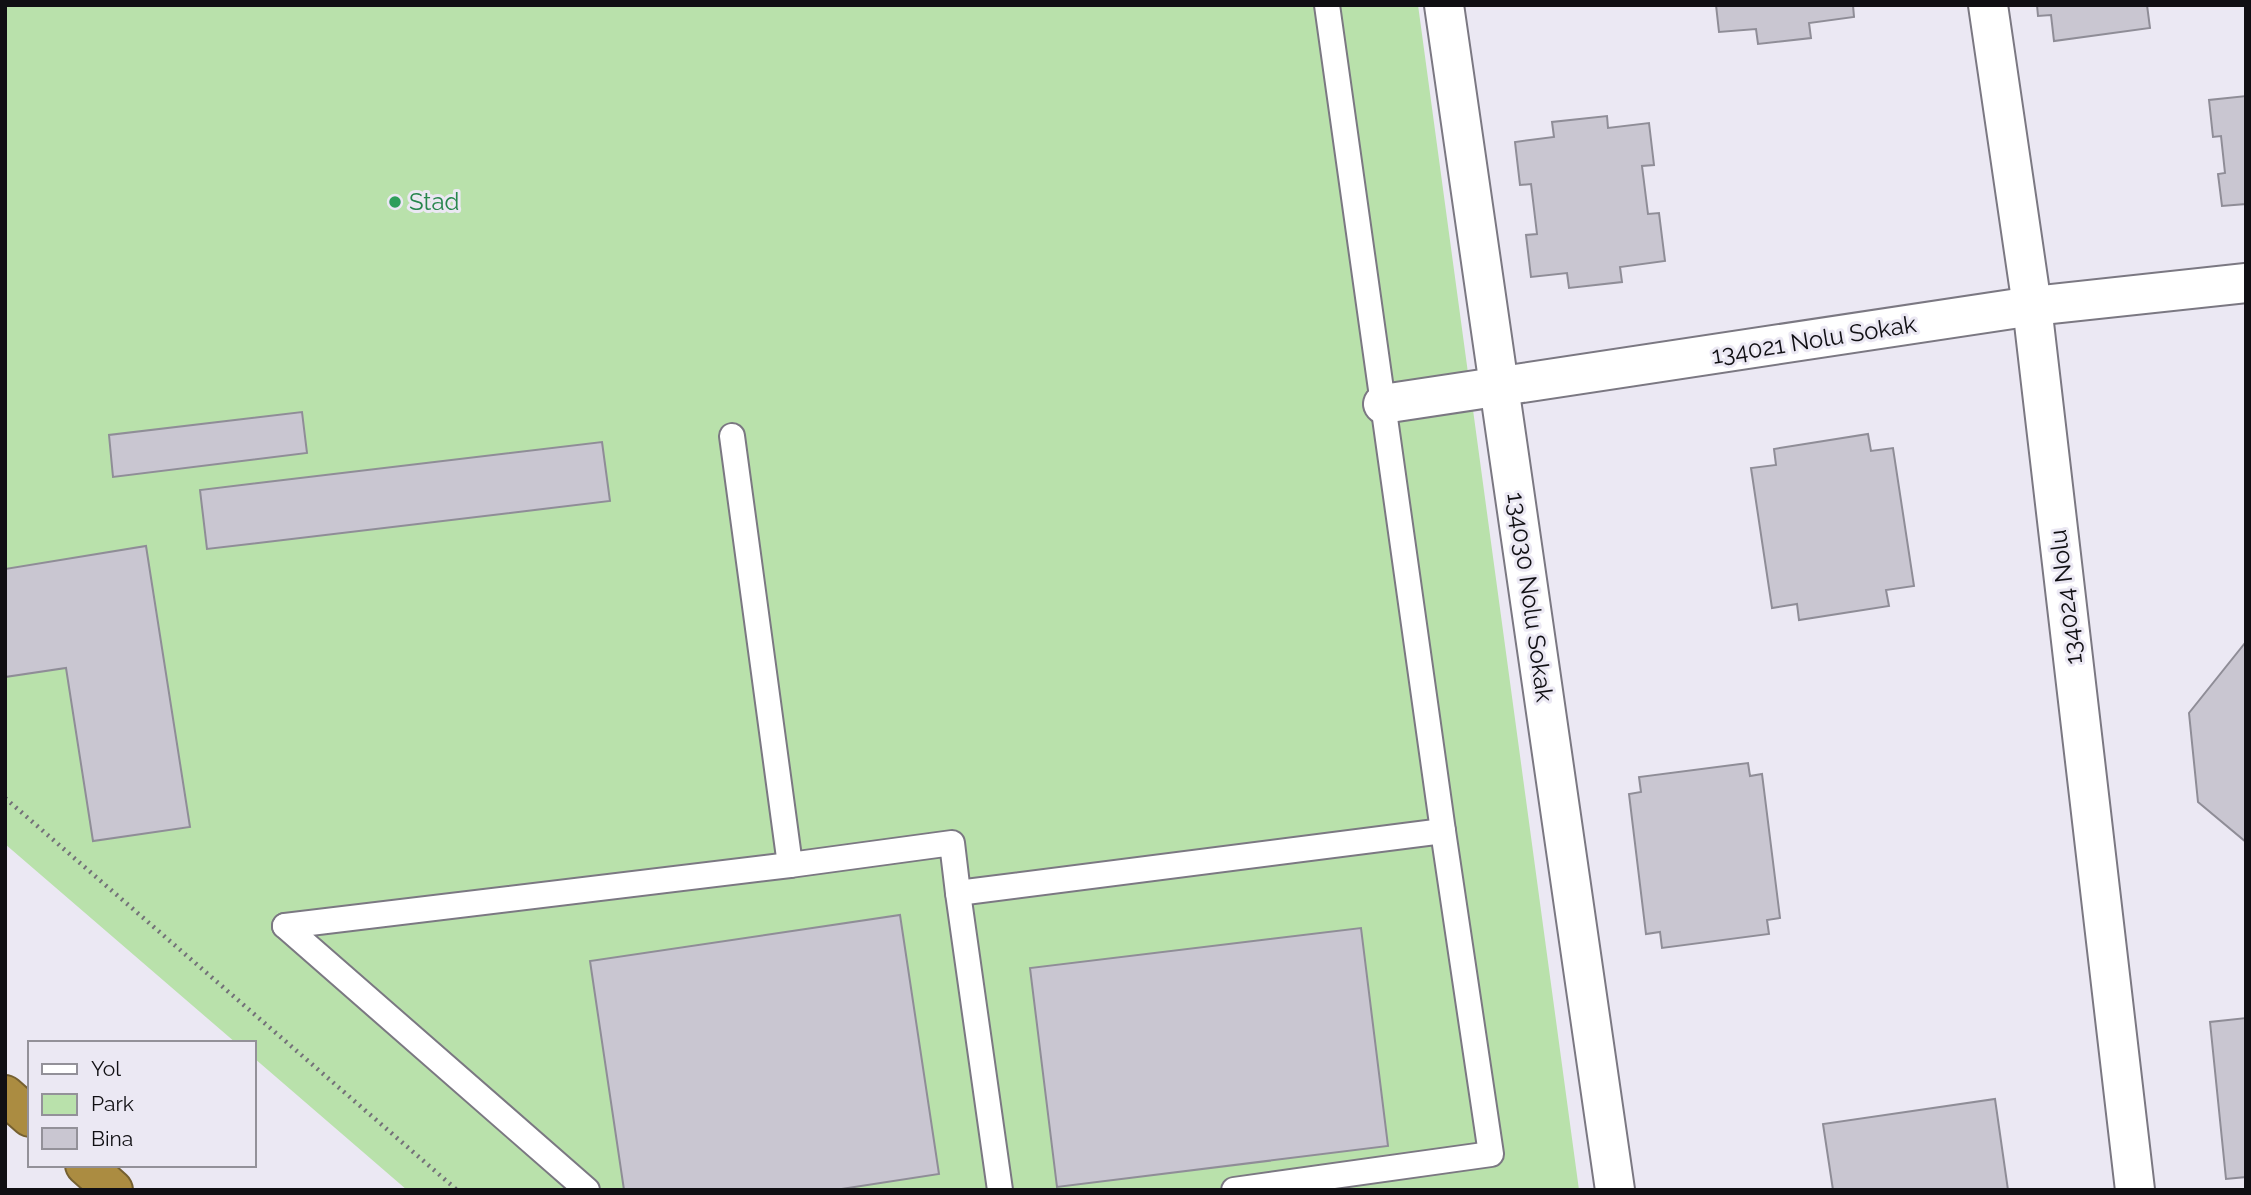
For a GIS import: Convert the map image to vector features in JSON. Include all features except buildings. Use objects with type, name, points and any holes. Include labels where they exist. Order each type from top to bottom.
[{"type":"highway","points":[[5,1095],[28,1114]]},
{"type":"highway","points":[[87,1167],[113,1190]]},
{"type":"street","name":"134030 Nolu Sokak","points":[[1444,5],[1615,1190]]},
{"type":"street","name":"134024 Nolu","points":[[1988,5],[2032,306],[2135,1190]]},
{"type":"street","name":"134021 Nolu Sokak","points":[[1383,404],[2032,306],[2246,283]]},
{"type":"lane","points":[[1234,1190],[1491,1154],[1327,5]]},
{"type":"lane","points":[[732,436],[790,865]]},
{"type":"lane","points":[[958,894],[1443,831]]},
{"type":"lane","points":[[587,1190],[285,926],[952,843],[1000,1190]]},
{"type":"path","points":[[5,799],[457,1190]]},
{"type":"green space","points":[[5,5],[1418,5],[1579,1190],[407,1190],[256,1060],[256,1041],[234,1041],[5,844]]},
{"type":"place","name":"Stad","points":[[395,202]]}]
